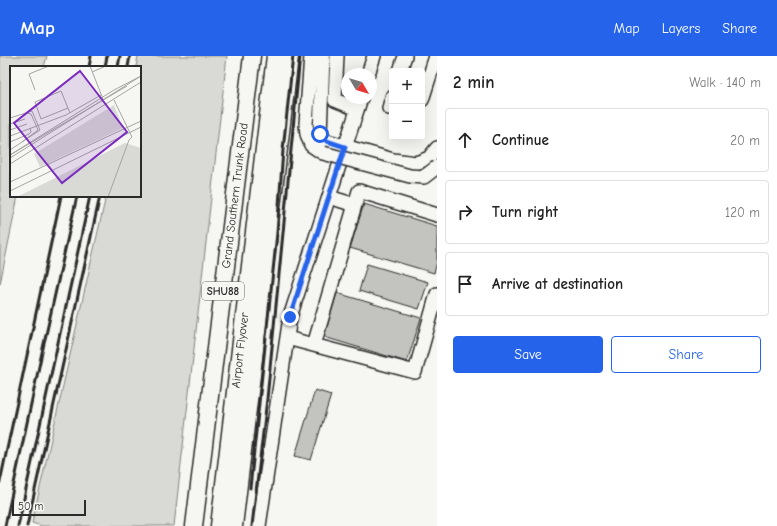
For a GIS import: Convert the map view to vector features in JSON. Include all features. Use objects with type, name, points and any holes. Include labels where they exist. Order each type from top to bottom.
[{"type":"main road","name":"Grand Southern Trunk Road","points":[[194,526],[252,56]]},
{"type":"main road","name":"Airport Flyover","points":[[219,526],[275,56]]},
{"type":"main road","points":[[234,526],[290,56]]},
{"type":"street","points":[[311,56],[306,124],[307,134],[311,145],[323,153],[410,176],[424,177],[437,168]]},
{"type":"street","points":[[323,56],[320,134],[327,141],[393,160],[416,163],[429,158],[437,148]]},
{"type":"street","points":[[337,56],[335,100],[341,101]]},
{"type":"street","points":[[370,68],[374,56]]},
{"type":"street","points":[[401,68],[405,56]]},
{"type":"street","points":[[425,91],[436,56]]},
{"type":"street","points":[[259,526],[290,317],[359,104]]},
{"type":"street","points":[[314,345],[358,191],[437,215]]},
{"type":"street","points":[[329,197],[355,205]]},
{"type":"street","points":[[287,338],[415,372],[437,294]]},
{"type":"shaded area","points":[[0,56],[47,56],[44,66],[10,66],[10,197],[18,197],[0,284]]},
{"type":"shaded area","points":[[138,56],[227,56],[174,526],[42,526],[32,523],[106,197],[141,197],[141,66],[136,66]]},
{"type":"building","points":[[364,204],[437,226],[437,262],[434,273],[350,248]]},
{"type":"building","points":[[367,264],[428,282],[419,309],[359,291]]},
{"type":"building","points":[[337,293],[421,318],[407,362],[324,337]]},
{"type":"building","points":[[315,390],[331,395],[311,460],[295,456]]},
{"type":"railway","points":[[89,66],[91,56]]},
{"type":"railway","points":[[105,66],[107,56]]},
{"type":"railway","points":[[118,66],[120,56]]},
{"type":"railway","points":[[128,66],[130,56]]},
{"type":"railway","points":[[250,488],[277,233],[283,150],[293,56]]},
{"type":"railway","points":[[252,526],[267,399],[300,56]]},
{"type":"railway","points":[[0,482],[61,197]]},
{"type":"railway","points":[[5,526],[77,197]]},
{"type":"railway","points":[[18,526],[90,197]]},
{"type":"railway","points":[[27,526],[100,197]]},
{"type":"route","points":[[290,317],[345,147],[327,141],[320,134]]}]
